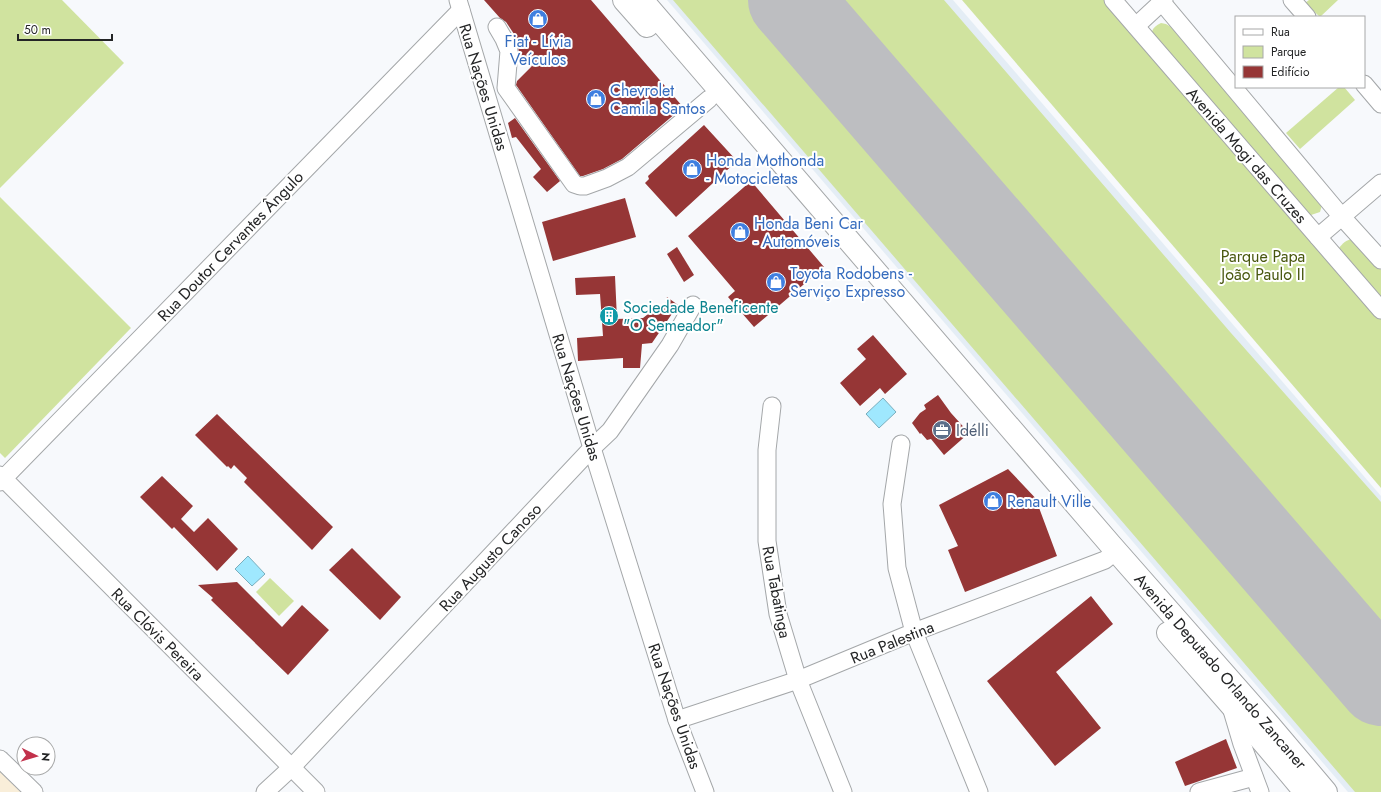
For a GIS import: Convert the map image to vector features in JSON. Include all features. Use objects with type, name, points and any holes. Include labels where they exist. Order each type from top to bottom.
[{"type":"main road","name":"Avenida Deputado Orlando Zancaner","points":[[624,0],[1086,526]]},
{"type":"main road","name":"Avenida Deputado Orlando Zancaner","points":[[642,0],[1135,583],[1230,705],[1250,740],[1305,792]]},
{"type":"main road","name":"Avenida Deputado Orlando Zancaner","points":[[1135,583],[1260,714],[1326,792]]},
{"type":"street","name":"Avenida Mogi das Cruzes","points":[[1113,0],[1381,310]]},
{"type":"street","points":[[1292,0],[1306,16]]},
{"type":"street","points":[[1136,26],[1162,1]]},
{"type":"street","name":"Avenida Mogi das Cruzes","points":[[1162,1],[1342,217],[1381,260]]},
{"type":"street","name":"Rua Nações Unidas","points":[[459,5],[592,448],[677,720],[705,792]]},
{"type":"street","name":"Rua Doutor Cervantes Ângulo","points":[[1,478],[459,5]]},
{"type":"street","points":[[497,27],[508,51],[506,88],[574,184],[577,186],[585,186],[607,178],[628,167],[710,99]]},
{"type":"street","points":[[1365,85],[1381,104]]},
{"type":"street","points":[[1318,237],[1381,183]]},
{"type":"street","name":"Rua Augusto Canoso","points":[[265,792],[291,768],[592,448],[610,431],[670,345],[692,305]]},
{"type":"street","name":"Rua Tabatinga","points":[[772,406],[767,450],[767,541],[778,614],[798,680],[843,792]]},
{"type":"street","points":[[901,444],[892,504],[897,568],[914,632],[979,792]]},
{"type":"street","name":"Rua Clóvis Pereira","points":[[1,478],[316,792]]},
{"type":"street","name":"Rua Palestina","points":[[677,720],[798,680],[914,632],[1111,555]]},
{"type":"street","points":[[1199,792],[1257,784],[1250,740]]},
{"type":"street","points":[[0,759],[34,792]]},
{"type":"shaded area","points":[[667,0],[953,0],[1381,496],[1381,792],[1348,792]]},
{"type":"shaded area","points":[[0,768],[25,792],[0,792]]},
{"type":"green space","points":[[0,0],[62,0],[124,63],[0,188]]},
{"type":"green space","points":[[673,0],[760,0],[1381,716],[1381,792],[1355,792]]},
{"type":"green space","points":[[817,0],[944,0],[1231,333],[1381,502],[1381,655]]},
{"type":"green space","name":"Parque Papa João Paulo II","points":[[962,0],[1107,0],[1381,317],[1381,488]]},
{"type":"green space","points":[[1309,0],[1338,0],[1321,16],[1319,16],[1305,3]]},
{"type":"green space","points":[[1161,23],[1171,27],[1321,202],[1322,205],[1320,212],[1311,215],[1307,214],[1152,36],[1152,31],[1154,28]]},
{"type":"green space","points":[[1338,88],[1345,88],[1355,100],[1300,149],[1286,133]]},
{"type":"green space","points":[[0,197],[131,328],[5,458],[0,453]]},
{"type":"green space","points":[[1352,239],[1357,242],[1381,270],[1381,299],[1340,252],[1339,248],[1346,241]]},
{"type":"green space","points":[[270,578],[294,601],[279,616],[256,592]]},
{"type":"water","points":[[883,398],[896,412],[879,428],[866,414]]},
{"type":"water","points":[[248,556],[265,574],[252,586],[235,569]]},
{"type":"building","name":"Chevrolet Camila Santos","points":[[484,0],[591,0],[683,107],[622,159],[603,169],[580,176],[516,85],[517,81],[531,67],[519,53],[513,35],[514,34],[506,22],[500,18]]},
{"type":"building","points":[[515,118],[560,181],[547,192],[533,177],[541,169],[516,137],[512,138],[508,123]]},
{"type":"building","name":"Honda Mothonda - Motocicletas","points":[[704,125],[737,161],[676,217],[645,183],[649,179],[648,176]]},
{"type":"building","points":[[751,181],[824,267],[754,327],[728,297],[735,291],[688,236]]},
{"type":"building","points":[[625,198],[636,237],[553,261],[542,222]]},
{"type":"building","points":[[677,247],[694,275],[684,282],[667,254]]},
{"type":"building","points":[[615,276],[617,319],[643,318],[652,311],[654,314],[665,306],[667,297],[678,305],[652,343],[642,344],[640,368],[623,368],[623,358],[578,361],[577,338],[603,336],[600,294],[576,295],[575,278]]},
{"type":"building","points":[[873,335],[907,374],[885,394],[880,388],[860,406],[840,383],[866,359],[857,349]]},
{"type":"building","points":[[938,395],[951,413],[969,433],[944,455],[931,439],[927,440],[921,433],[920,434],[912,423],[920,413],[926,409],[924,405]]},
{"type":"building","points":[[217,414],[333,527],[312,550],[244,482],[247,478],[234,465],[231,469],[228,466],[227,467],[195,435]]},
{"type":"building","points":[[1008,469],[1041,504],[1038,505],[1057,556],[965,592],[948,550],[958,546],[939,505]]},
{"type":"building","points":[[162,476],[193,506],[181,519],[194,532],[208,518],[238,549],[217,571],[174,527],[172,529],[140,497]]},
{"type":"building","points":[[352,548],[401,597],[380,620],[329,570]]},
{"type":"building","points":[[237,582],[282,627],[302,605],[329,630],[288,675],[211,600],[213,598],[198,585]]},
{"type":"building","points":[[1091,596],[1113,624],[1056,672],[1101,728],[1055,766],[987,681]]},
{"type":"building","points":[[1226,739],[1237,768],[1185,786],[1175,762]]},
{"type":"runway","points":[[790,0],[1381,684]]},
{"type":"place","name":"Fiat - Lívia Veículos","points":[[538,19]]},
{"type":"place","name":"Chevrolet Camila Santos","points":[[596,99]]},
{"type":"place","name":"Honda Mothonda - Motocicletas","points":[[692,169]]},
{"type":"place","name":"Honda Beni Car - Automóveis","points":[[740,232]]},
{"type":"place","name":"Toyota Rodobens - Serviço Expresso","points":[[776,282]]},
{"type":"place","name":"Sociedade Beneficente \"O Semeador\"","points":[[609,316]]},
{"type":"place","name":"Idélli","points":[[942,430]]},
{"type":"place","name":"Renault Ville","points":[[993,501]]}]
